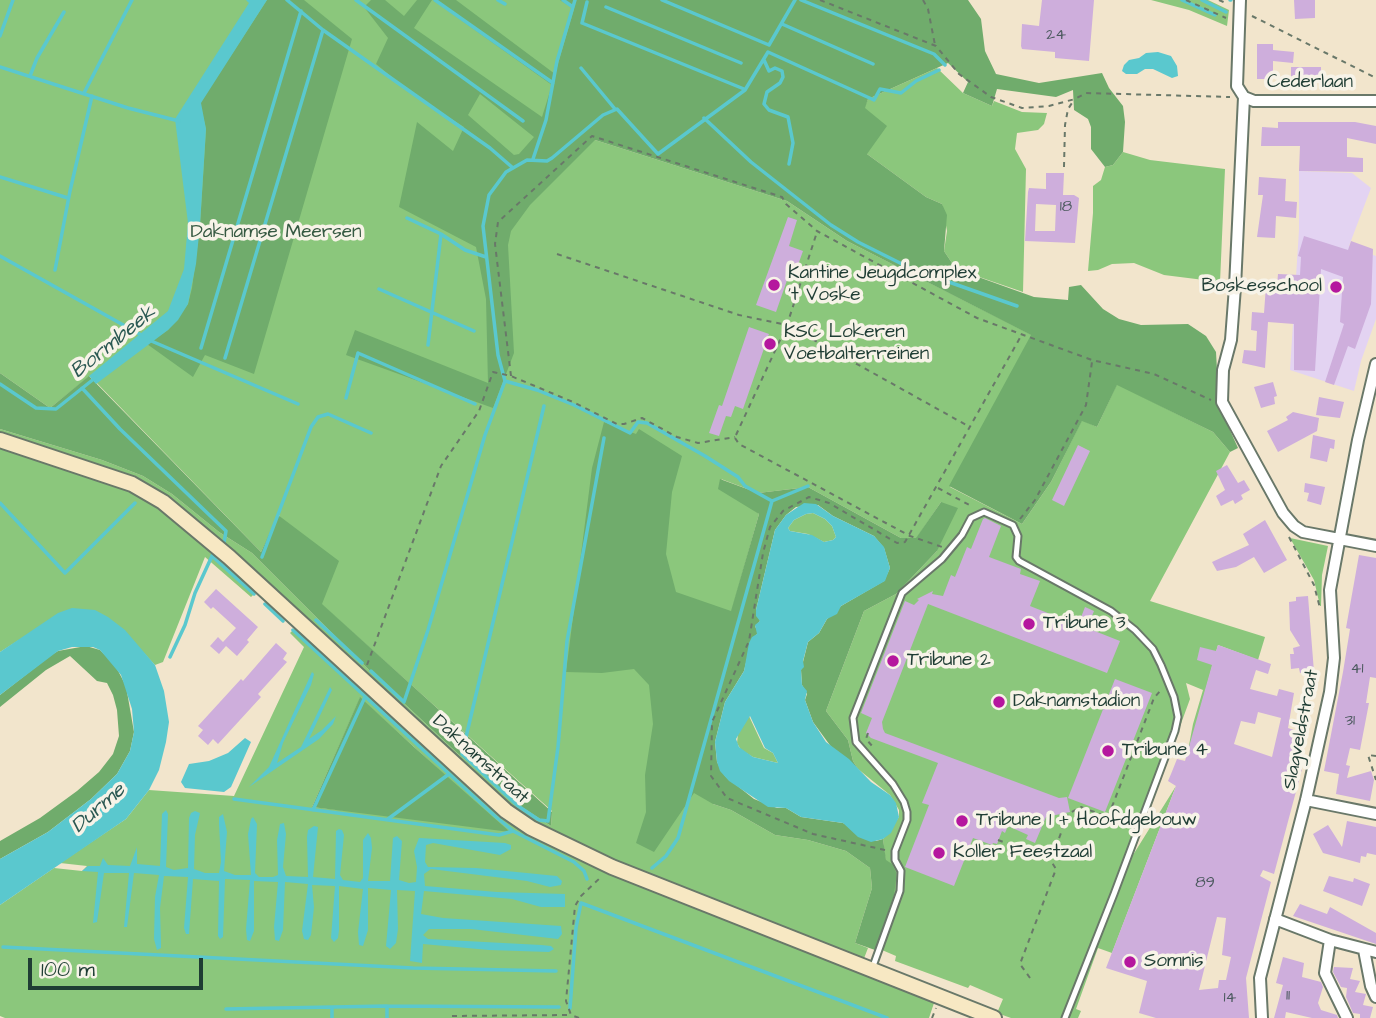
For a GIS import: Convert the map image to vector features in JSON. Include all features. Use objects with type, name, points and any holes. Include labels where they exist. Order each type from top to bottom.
[{"type":"street","points":[[1240,5],[1237,86],[1244,97],[1234,300],[1231,340],[1223,370],[1222,401],[1283,513],[1294,526],[1303,532],[1376,546]]},
{"type":"street","name":"Cederlaan","points":[[1244,97],[1257,101],[1376,101]]},
{"type":"street","name":"Slagveldstraat","points":[[1262,1018],[1260,978],[1306,800],[1330,692],[1334,658],[1330,590],[1358,440],[1376,364]]},
{"type":"street","name":"Daknamstraat","points":[[0,440],[131,484],[163,502],[229,557],[517,820],[612,867],[994,1018]]},
{"type":"street","points":[[1306,800],[1376,814]]},
{"type":"street","points":[[1275,919],[1330,940],[1370,951],[1371,986],[1376,996]]},
{"type":"street","points":[[1330,940],[1325,974],[1347,1018]]},
{"type":"lane","points":[[872,971],[900,891],[901,872],[895,860],[895,850],[907,820],[904,802],[893,784],[856,743],[853,718],[902,593],[953,547],[971,519],[984,512],[1013,525],[1018,536],[1016,557],[1019,561],[1122,619],[1153,649],[1170,686],[1178,717],[1175,731],[1065,1018]]},
{"type":"path","points":[[820,0],[936,46]]},
{"type":"path","points":[[923,0],[928,9],[936,46],[959,74],[991,97],[1022,108],[1049,106],[1086,93],[1244,97]]},
{"type":"path","points":[[1186,0],[1239,24]]},
{"type":"path","points":[[1240,5],[1376,78]]},
{"type":"path","points":[[1064,167],[1068,109],[1075,99]]},
{"type":"path","points":[[511,376],[495,244],[498,222],[592,136],[782,197],[786,204],[817,232],[977,318],[1093,360],[1154,374],[1209,400],[1222,401]]},
{"type":"path","points":[[735,437],[787,325],[817,232]]},
{"type":"path","points":[[557,254],[739,314],[787,325],[969,427]]},
{"type":"path","points":[[895,850],[877,849],[813,834],[727,798],[710,776],[712,722],[749,641],[763,553],[770,527],[783,511],[809,497],[829,503],[897,543],[905,542],[1022,335]]},
{"type":"path","points":[[1013,525],[1035,500],[1086,405],[1093,360]]},
{"type":"path","points":[[362,679],[440,466],[479,411],[493,372],[511,376],[573,402],[617,424],[642,418],[677,437],[698,443],[735,437]]},
{"type":"path","points":[[735,437],[739,444],[909,536],[937,546],[953,547]]},
{"type":"path","points":[[937,487],[984,512]]},
{"type":"path","points":[[1294,526],[1289,538],[1314,585],[1318,606],[1332,616]]},
{"type":"path","points":[[1051,860],[1068,814],[1081,807],[1108,817],[1154,698],[1158,692],[1170,686]]},
{"type":"path","points":[[866,739],[868,733]]},
{"type":"path","points":[[1376,756],[1368,755],[1376,780]]},
{"type":"path","points":[[998,840],[1051,860],[1056,869],[1020,964],[1030,978]]},
{"type":"path","points":[[571,1015],[566,1002],[575,906],[581,896],[612,867]]},
{"type":"path","points":[[452,1016],[571,1015],[579,1018]]},
{"type":"shaded area","name":"Boskesschool","points":[[1299,171],[1352,173],[1371,188],[1349,246],[1376,256],[1376,319],[1354,391],[1290,370],[1299,230]]},
{"type":"green space","name":"Daknamse Meersen","points":[[0,0],[576,0],[595,140],[787,201],[847,241],[1032,335],[950,487],[1022,524],[1051,482],[1082,420],[1097,427],[1117,384],[1213,432],[1230,452],[1150,601],[1265,637],[1258,660],[1218,645],[1186,761],[1203,690],[1186,683],[1190,699],[1133,855],[1176,786],[1112,953],[1098,948],[1076,1009],[1081,1011],[1078,1018],[1011,1018],[997,1013],[1003,999],[970,985],[968,988],[895,961],[896,956],[861,941],[887,872],[883,839],[899,817],[899,810],[890,795],[858,769],[853,761],[848,740],[826,711],[864,611],[896,594],[937,551],[941,502],[916,539],[901,538],[808,487],[758,493],[721,479],[759,514],[707,699],[713,804],[731,810],[775,835],[808,840],[846,851],[870,868],[872,888],[855,943],[868,948],[863,961],[655,880],[543,829],[517,812],[186,512],[0,435],[0,429],[102,460],[143,476],[172,494],[219,532],[252,553],[376,677],[456,752],[520,806],[551,826],[552,811],[321,604],[279,515],[261,552],[90,376],[50,408],[0,373]]},
{"type":"green space","name":"Daknamse Meersen","points":[[267,0],[304,0],[352,39],[254,374],[205,355],[193,377],[147,344],[168,330],[188,304],[192,288],[200,225],[206,129],[200,103]]},
{"type":"green space","points":[[371,0],[385,0],[404,16],[417,0],[432,0],[414,28],[542,117],[552,85],[433,0],[456,0],[555,74],[574,9],[560,0],[968,0],[981,19],[985,51],[996,74],[1039,83],[1102,73],[1109,88],[1123,106],[1123,152],[1113,165],[1105,167],[1091,149],[1091,127],[1088,119],[1074,110],[1073,90],[1056,97],[997,89],[992,106],[963,93],[968,82],[948,63],[868,99],[865,108],[887,126],[867,154],[926,197],[942,204],[947,215],[944,251],[956,269],[1034,297],[1068,300],[1069,287],[1081,285],[1103,309],[1119,319],[1141,325],[1188,324],[1206,336],[1216,352],[1219,406],[1238,448],[1230,452],[1213,432],[1117,385],[1097,427],[1082,421],[1051,482],[1022,524],[949,486],[1031,335],[847,241],[787,201],[595,140],[530,205],[511,231],[508,245],[514,353],[493,408],[346,355],[355,330],[488,383],[486,299],[476,247],[399,207],[417,122],[453,151],[464,127],[411,93],[376,64],[388,38],[364,7]],"holes":[[[480,94],[534,137],[519,154],[514,155],[468,115]]]},
{"type":"green space","points":[[1151,0],[1208,0],[1229,10],[1227,26],[1189,10]]},
{"type":"green space","points":[[937,68],[963,93],[992,106],[994,101],[1022,112],[1047,113],[1044,124],[1038,130],[1017,133],[1015,149],[1026,169],[1023,292],[956,269],[944,251],[947,231],[942,204],[926,197],[867,154],[864,108],[868,99]]},
{"type":"green space","points":[[1123,152],[1150,160],[1225,169],[1220,282],[1164,275],[1134,263],[1112,264],[1088,271],[1093,186],[1101,180],[1105,167],[1113,165]]},
{"type":"green space","points":[[0,373],[50,408],[89,376],[261,552],[278,515],[339,561],[322,604],[552,812],[551,826],[520,806],[456,752],[376,677],[252,553],[219,532],[172,494],[143,476],[102,460],[0,429]]},
{"type":"green space","points":[[604,422],[636,434],[639,429],[682,456],[672,492],[666,554],[676,592],[731,611],[759,514],[718,489],[720,479],[758,493],[808,487],[901,538],[916,538],[941,502],[958,508],[937,551],[896,594],[864,611],[826,711],[848,740],[853,761],[858,769],[832,748],[813,722],[805,700],[807,694],[802,685],[801,670],[808,642],[819,633],[827,619],[841,606],[884,581],[890,568],[884,548],[874,536],[833,516],[818,505],[796,507],[775,530],[756,610],[760,621],[755,627],[758,629],[757,634],[751,642],[744,671],[725,702],[715,742],[717,762],[725,776],[754,799],[777,808],[786,808],[801,817],[843,823],[876,841],[883,839],[886,860],[896,872],[896,880],[894,895],[875,950],[855,943],[872,888],[870,868],[846,851],[808,840],[775,835],[694,793],[654,852],[636,843],[646,812],[645,775],[653,724],[649,685],[634,669],[602,673],[566,672],[592,468]]},
{"type":"green space","points":[[0,445],[117,483],[178,519],[257,591],[251,597],[205,557],[163,662],[155,665],[142,651],[19,640],[0,652]]},
{"type":"green space","points":[[813,513],[832,526],[836,537],[833,540],[824,542],[808,534],[790,531],[788,528],[794,520]]},
{"type":"green space","points":[[1290,538],[1328,546],[1322,575],[1321,606],[1314,580]]},
{"type":"green space","points":[[296,627],[504,815],[935,1000],[929,1018],[0,1016],[0,905],[54,868],[82,871],[87,866],[60,863],[126,819],[149,790],[234,796],[304,647],[290,633]],"holes":[[[360,698],[502,827],[312,807]]]},
{"type":"green space","points":[[86,646],[100,650],[115,665],[126,686],[134,732],[130,751],[117,774],[91,799],[48,832],[0,859],[0,841],[40,818],[77,791],[99,772],[113,754],[119,736],[113,695],[107,683],[97,681],[70,656],[46,670],[0,707],[0,695],[51,655],[58,651]]},
{"type":"green space","points":[[360,697],[414,747],[510,832],[312,807]]},
{"type":"green space","points":[[749,716],[764,748],[773,753],[778,763],[753,757],[741,750],[737,743],[738,734]]},
{"type":"water","points":[[246,0],[267,0],[201,103],[206,129],[200,225],[188,304],[168,330],[96,384],[89,376],[168,311],[184,269],[188,223],[175,119],[249,3]]},
{"type":"water","points":[[1158,52],[1171,56],[1177,66],[1178,76],[1172,78],[1153,69],[1145,69],[1137,74],[1126,74],[1122,71],[1129,60],[1146,53]]},
{"type":"water","points":[[804,503],[816,504],[833,516],[874,536],[884,547],[890,568],[885,581],[841,606],[837,614],[827,619],[819,633],[808,642],[804,667],[801,670],[802,685],[807,691],[805,700],[813,722],[826,742],[849,759],[896,803],[899,817],[891,833],[883,839],[871,842],[858,837],[843,823],[801,817],[786,808],[768,807],[729,781],[720,771],[717,762],[715,742],[725,702],[744,671],[749,643],[757,634],[755,625],[760,621],[756,610],[775,530],[786,515]],"holes":[[[813,513],[832,526],[836,537],[833,540],[824,542],[812,535],[790,531],[788,528],[794,520]],[[750,716],[765,748],[773,753],[778,763],[753,757],[739,747],[736,739]]]},
{"type":"water","name":"Durme","points":[[72,608],[95,610],[108,617],[125,630],[155,665],[164,691],[169,722],[166,742],[159,770],[149,790],[126,819],[0,905],[0,859],[48,832],[91,799],[117,774],[130,751],[134,732],[132,709],[121,675],[100,650],[93,647],[72,647],[58,651],[0,695],[0,652],[58,613]]},
{"type":"water","points":[[312,672],[314,674],[311,685],[283,743],[277,763],[301,747],[330,687],[332,690],[309,739],[336,716],[333,724],[319,739],[249,787],[269,767]]},
{"type":"water","points":[[245,738],[251,742],[231,787],[224,792],[185,788],[181,782],[189,764],[209,761],[228,753]]},
{"type":"water","points":[[166,810],[166,867],[174,870],[188,868],[189,818],[195,811],[200,813],[195,835],[194,869],[205,873],[219,873],[219,817],[223,814],[227,832],[224,871],[235,875],[251,875],[248,834],[253,817],[257,824],[255,873],[259,877],[278,875],[277,840],[280,824],[284,823],[286,834],[283,867],[286,876],[308,877],[307,837],[308,830],[314,826],[318,827],[313,877],[335,879],[336,831],[339,829],[344,835],[340,875],[343,880],[360,882],[363,878],[363,840],[368,833],[372,848],[368,881],[390,881],[393,838],[397,836],[402,841],[399,880],[409,883],[416,882],[414,851],[419,838],[505,843],[511,845],[511,849],[500,855],[433,843],[426,845],[425,862],[428,867],[476,868],[557,876],[562,881],[561,885],[550,887],[527,881],[431,869],[424,874],[425,886],[565,894],[565,907],[541,907],[512,899],[424,891],[421,914],[443,918],[561,926],[562,934],[558,939],[471,929],[429,929],[423,935],[428,939],[541,945],[554,949],[549,952],[489,950],[423,944],[422,963],[410,961],[415,891],[397,890],[398,929],[396,943],[390,949],[386,946],[391,890],[368,888],[368,930],[363,946],[359,945],[358,932],[363,889],[339,886],[339,930],[338,938],[334,942],[331,938],[335,886],[312,885],[314,907],[308,940],[304,939],[302,931],[308,884],[285,882],[283,930],[279,941],[275,940],[274,927],[278,882],[254,881],[254,931],[250,941],[247,940],[246,929],[250,880],[225,879],[223,937],[220,939],[219,881],[193,879],[189,934],[186,934],[184,928],[188,877],[164,876],[160,908],[161,948],[157,950],[154,939],[155,897],[159,875],[134,873],[127,927],[124,927],[129,873],[104,873],[97,922],[93,923],[98,872],[82,871],[88,866],[100,866],[103,858],[108,865],[130,866],[137,847],[137,864],[160,866],[162,814]]},
{"type":"building","points":[[1042,0],[1094,0],[1089,61],[1055,58],[1055,52],[1022,49],[1022,24],[1039,26]]},
{"type":"building","points":[[1294,0],[1315,0],[1315,18],[1295,19]]},
{"type":"building","points":[[1257,44],[1273,44],[1273,50],[1294,52],[1293,63],[1273,61],[1273,79],[1257,79]]},
{"type":"building","points":[[1291,67],[1321,67],[1321,80],[1291,79]]},
{"type":"building","points":[[1278,122],[1355,122],[1376,126],[1376,144],[1347,138],[1347,157],[1363,158],[1363,172],[1299,171],[1300,146],[1261,146],[1262,127],[1278,128]]},
{"type":"building","points":[[1046,173],[1064,173],[1063,195],[1079,198],[1075,243],[1025,241],[1029,188],[1046,189]],"holes":[[[1036,204],[1056,205],[1055,231],[1035,231]]]},
{"type":"building","points":[[1259,177],[1286,179],[1285,201],[1297,202],[1296,218],[1276,216],[1275,238],[1257,237],[1263,195],[1258,195]]},
{"type":"building","name":"Kantine Jeugdcomplex 't Voske","points":[[788,217],[797,220],[789,246],[803,251],[798,265],[793,263],[776,312],[756,305]]},
{"type":"building","name":"Boskesschool","points":[[1304,236],[1348,250],[1351,241],[1373,249],[1371,304],[1355,349],[1348,346],[1334,385],[1325,382],[1344,324],[1340,322],[1343,277],[1321,269],[1315,371],[1294,370],[1294,324],[1268,322],[1265,368],[1242,363],[1244,350],[1256,351],[1257,331],[1251,330],[1252,312],[1264,313],[1266,286],[1277,286],[1278,274],[1300,275],[1301,257],[1298,256]]},
{"type":"building","points":[[749,327],[769,334],[743,409],[735,406],[731,417],[726,416],[719,436],[709,433],[719,405],[722,406]]},
{"type":"building","points":[[1273,382],[1277,396],[1274,397],[1275,404],[1261,408],[1254,387]]},
{"type":"building","points":[[1319,397],[1344,402],[1340,418],[1316,415]]},
{"type":"building","points":[[1293,412],[1319,418],[1317,431],[1278,452],[1267,431],[1288,420],[1286,417]]},
{"type":"building","points":[[1313,435],[1335,440],[1334,449],[1330,448],[1327,462],[1310,458]]},
{"type":"building","points":[[1078,445],[1090,451],[1064,506],[1052,500]]},
{"type":"building","points":[[1227,465],[1238,483],[1244,480],[1250,490],[1241,495],[1243,499],[1235,504],[1233,500],[1221,506],[1216,496],[1225,490],[1216,471]]},
{"type":"building","points":[[1305,483],[1325,487],[1321,505],[1307,501],[1309,493],[1304,492]]},
{"type":"building","points":[[985,518],[1001,526],[989,557],[1021,569],[1020,574],[1040,581],[1030,606],[1078,625],[1085,607],[1094,611],[1087,628],[1120,641],[1107,673],[928,604],[882,722],[885,733],[1059,798],[1067,797],[1070,812],[1046,817],[1035,843],[1026,839],[1028,835],[1008,826],[1005,833],[1002,831],[997,844],[992,845],[973,838],[954,886],[905,867],[929,805],[922,803],[938,763],[871,738],[866,733],[872,718],[861,713],[905,601],[914,605],[919,600],[917,599],[933,591],[932,594],[943,596],[951,575],[955,577],[967,547],[971,549]]},
{"type":"building","points":[[1265,520],[1287,560],[1264,573],[1254,557],[1236,567],[1217,571],[1212,562],[1249,545],[1243,534]]},
{"type":"building","points":[[1359,555],[1376,558],[1376,678],[1370,677],[1366,703],[1369,703],[1360,750],[1350,748],[1346,765],[1350,766],[1347,778],[1371,771],[1374,780],[1370,801],[1336,794],[1339,774],[1324,771],[1350,629],[1346,628]]},
{"type":"building","points":[[216,589],[258,627],[237,656],[226,646],[219,654],[210,646],[218,637],[223,642],[236,628],[204,602]]},
{"type":"building","points":[[1308,596],[1314,672],[1300,673],[1299,668],[1291,669],[1290,654],[1294,654],[1293,648],[1300,646],[1290,630],[1289,602],[1296,601],[1296,597]]},
{"type":"building","points":[[276,643],[287,653],[283,659],[287,662],[258,694],[261,697],[218,744],[213,739],[208,745],[198,736],[203,730],[198,726]]},
{"type":"building","points":[[1218,645],[1271,664],[1268,674],[1256,670],[1250,689],[1277,696],[1279,689],[1294,693],[1288,728],[1300,732],[1292,763],[1302,769],[1274,874],[1263,870],[1260,876],[1271,882],[1246,978],[1249,1018],[1156,1018],[1139,1013],[1147,981],[1106,968],[1176,786],[1168,781],[1177,759],[1185,761],[1212,665],[1197,660],[1200,647],[1216,651]],"holes":[[[1258,712],[1281,718],[1272,757],[1234,744],[1241,721],[1255,724]],[[1217,917],[1226,918],[1222,955],[1231,957],[1226,980],[1219,980],[1218,988],[1199,990]]]},
{"type":"building","name":"Tribune 4","points":[[1115,679],[1152,693],[1105,812],[1068,798]]},
{"type":"building","points":[[1347,821],[1376,827],[1376,855],[1367,853],[1366,857],[1361,856],[1360,863],[1323,853],[1313,834],[1328,825],[1342,847]]},
{"type":"building","points":[[1329,876],[1353,882],[1354,878],[1370,884],[1362,906],[1323,891]]},
{"type":"building","points":[[1300,904],[1327,914],[1330,907],[1376,933],[1376,944],[1293,916]]},
{"type":"building","points":[[1283,957],[1304,963],[1302,977],[1321,982],[1323,987],[1318,1003],[1321,1010],[1337,1015],[1338,1018],[1312,1018],[1286,1012],[1285,1018],[1274,1018],[1283,985],[1276,983]]},
{"type":"building","points":[[1334,967],[1353,968],[1350,979],[1360,981],[1355,992],[1366,994],[1363,1005],[1373,1007],[1370,1018],[1360,1018],[1360,1014],[1353,1013],[1346,997],[1347,988],[1341,987],[1333,972]]},
{"type":"waterway","points":[[0,36],[13,0]]},
{"type":"waterway","points":[[84,93],[132,0]]},
{"type":"waterway","points":[[287,0],[323,30],[490,148],[513,168]]},
{"type":"waterway","points":[[356,0],[523,121]]},
{"type":"waterway","points":[[435,0],[553,83]]},
{"type":"waterway","points":[[498,0],[505,4]]},
{"type":"waterway","points":[[563,0],[573,7]]},
{"type":"waterway","points":[[533,159],[546,120],[557,61],[575,0]]},
{"type":"waterway","points":[[662,0],[769,45],[795,0]]},
{"type":"waterway","points":[[801,0],[934,54],[945,65]]},
{"type":"waterway","points":[[1182,0],[1215,15]]},
{"type":"waterway","points":[[1202,0],[1226,12]]},
{"type":"waterway","points":[[587,2],[582,23],[744,89]]},
{"type":"waterway","points":[[606,7],[741,63]]},
{"type":"waterway","points":[[201,348],[301,11]]},
{"type":"waterway","points":[[30,76],[37,58],[64,12]]},
{"type":"waterway","points":[[782,24],[873,64]]},
{"type":"waterway","points":[[225,358],[323,30]]},
{"type":"waterway","points":[[808,486],[772,501],[745,486],[738,477],[705,456],[647,423],[638,422],[630,433],[574,405],[505,381],[498,355],[483,226],[489,195],[506,172],[527,160],[547,161],[603,115],[617,109],[658,154],[745,90],[768,52],[874,100],[880,89],[901,93],[916,81],[939,70]]},
{"type":"waterway","points":[[764,60],[769,71],[775,68],[782,71],[780,83],[767,92],[764,104],[769,110],[788,117],[793,143],[789,164]]},
{"type":"waterway","points":[[0,67],[128,108],[179,121]]},
{"type":"waterway","points":[[581,68],[615,109]]},
{"type":"waterway","points":[[55,270],[92,96]]},
{"type":"waterway","points":[[704,118],[751,162],[831,225],[858,242],[912,269],[1017,306]]},
{"type":"waterway","points":[[0,177],[68,198]]},
{"type":"waterway","points":[[407,218],[441,234],[465,250],[486,257]]},
{"type":"waterway","points":[[428,345],[441,234]]},
{"type":"waterway","points":[[0,256],[143,336]]},
{"type":"waterway","points":[[379,289],[474,331]]},
{"type":"waterway","points":[[149,340],[298,404]]},
{"type":"waterway","points":[[346,398],[358,353],[475,404]]},
{"type":"waterway","name":"Bormbeek","points":[[0,384],[36,408],[56,409],[95,378]]},
{"type":"waterway","points":[[371,671],[404,702],[485,435],[505,381]]},
{"type":"waterway","points":[[82,388],[120,429],[226,531],[224,543]]},
{"type":"waterway","points":[[544,406],[462,754],[518,806],[539,820],[548,821],[558,747],[567,641],[604,438]]},
{"type":"waterway","points":[[262,557],[311,427],[318,417],[328,414],[371,433]]},
{"type":"waterway","points":[[652,868],[666,856],[678,838],[772,501]]},
{"type":"waterway","points":[[0,503],[65,573]]},
{"type":"waterway","points":[[65,573],[135,503]]},
{"type":"waterway","points":[[216,552],[212,556],[254,594]]},
{"type":"waterway","points":[[170,657],[212,556]]},
{"type":"waterway","points":[[265,604],[283,621]]},
{"type":"waterway","points":[[316,620],[362,663]]},
{"type":"waterway","points":[[293,630],[495,816],[513,831],[574,862],[584,871],[587,879]]},
{"type":"waterway","points":[[313,810],[365,697]]},
{"type":"waterway","points":[[388,819],[449,774]]},
{"type":"waterway","points":[[234,799],[499,835],[513,831]]},
{"type":"waterway","points":[[570,1008],[576,928],[581,903],[887,1018]]},
{"type":"waterway","points":[[3,947],[413,968],[556,971]]},
{"type":"waterway","points":[[226,1009],[387,1006]]},
{"type":"waterway","points":[[387,1018],[387,1006],[559,1007]]},
{"type":"waterway","points":[[332,1008],[332,1018]]},
{"type":"place","name":"Kantine Jeugdcomplex 't Voske","points":[[774,285]]},
{"type":"place","name":"Boskesschool","points":[[1336,287]]},
{"type":"place","name":"KSC Lokeren Voetbalterreinen","points":[[770,344]]},
{"type":"place","name":"Tribune 3","points":[[1029,624]]},
{"type":"place","name":"Tribune 2","points":[[893,661]]},
{"type":"place","name":"Daknamstadion","points":[[999,702]]},
{"type":"place","name":"Tribune 4","points":[[1108,751]]},
{"type":"place","name":"Tribune 1 + Hoofdgebouw","points":[[962,821]]},
{"type":"place","name":"Koller Feestzaal","points":[[939,853]]},
{"type":"place","name":"Somnis","points":[[1130,962]]}]
